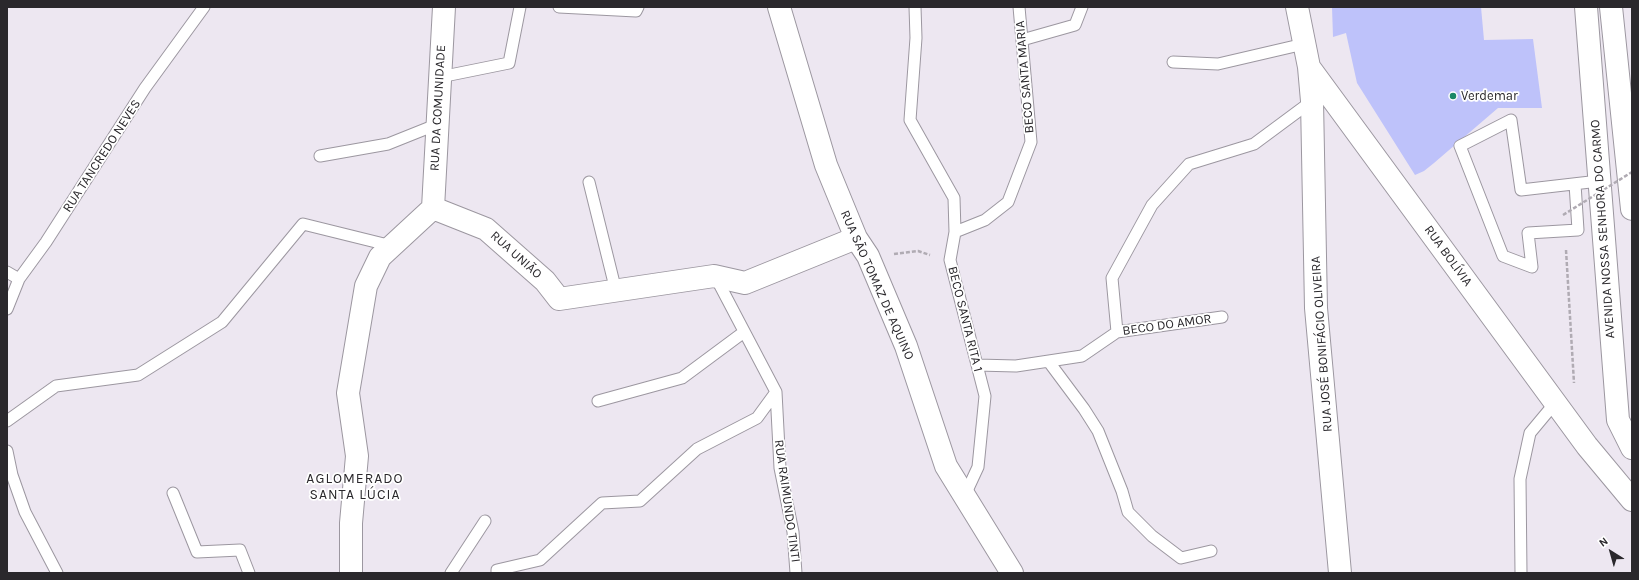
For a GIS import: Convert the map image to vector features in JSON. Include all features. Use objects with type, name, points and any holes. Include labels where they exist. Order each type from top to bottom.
[{"type":"street","name":"RUA DA COMUNIDADE","points":[[433,208],[444,7]]},
{"type":"street","name":"RUA SÃO TOMAZ DE AQUINO","points":[[779,7],[826,165],[856,238],[868,256],[906,346],[946,466],[1012,573]]},
{"type":"street","name":"RUA BOLÍVIA","points":[[1297,7],[1308,67],[1587,446],[1630,496]]},
{"type":"street","name":"AVENIDA NOSSA SENHORA DO CARMO","points":[[1586,7],[1618,420],[1632,448]]},
{"type":"street","name":"AVENIDA NOSSA SENHORA DO CARMO","points":[[1611,7],[1632,209]]},
{"type":"street","name":"RUA JOSÉ BONIFÁCIO OLIVEIRA","points":[[1308,67],[1312,100],[1316,308],[1340,573]]},
{"type":"street","name":"RUA UNIÃO","points":[[433,208],[486,229],[545,281],[558,300],[714,276],[745,283],[856,238]]},
{"type":"street","points":[[351,573],[351,523],[357,456],[348,393],[366,286],[380,257],[433,208]]},
{"type":"lane","name":"RUA TANCREDO NEVES","points":[[7,309],[19,279],[46,242],[145,88],[204,7]]},
{"type":"lane","points":[[440,77],[509,63],[520,7]]},
{"type":"lane","points":[[559,7],[636,11],[638,7]]},
{"type":"lane","name":"BECO SANTA RITA 1","points":[[915,7],[916,38],[910,120],[954,198],[955,232],[950,260],[985,396],[978,467],[965,495]]},
{"type":"lane","name":"BECO SANTA MARIA","points":[[955,232],[985,220],[1008,202],[1031,142],[1019,7]]},
{"type":"lane","points":[[1022,40],[1075,25],[1082,7]]},
{"type":"lane","points":[[1173,62],[1218,64],[1304,44]]},
{"type":"lane","points":[[1117,332],[1112,278],[1152,205],[1189,164],[1254,144],[1312,100]]},
{"type":"lane","points":[[1575,184],[1578,230],[1528,233],[1532,267],[1503,256],[1460,146],[1511,120],[1521,190],[1599,181]]},
{"type":"lane","points":[[320,156],[388,144],[438,124]]},
{"type":"lane","points":[[589,182],[616,291]]},
{"type":"lane","points":[[7,421],[56,386],[138,375],[222,322],[303,224],[392,246]]},
{"type":"lane","points":[[7,272],[19,279]]},
{"type":"lane","name":"RUA RAIMUNDO TINTI","points":[[714,276],[776,392],[780,468],[793,532],[796,573]]},
{"type":"lane","name":"BECO DO AMOR","points":[[977,364],[1016,366],[1082,356],[1117,332],[1222,317]]},
{"type":"lane","points":[[598,401],[682,378],[744,332]]},
{"type":"lane","points":[[1049,362],[1084,409],[1098,432],[1122,491],[1128,512],[1152,536],[1181,558],[1211,551]]},
{"type":"lane","points":[[496,573],[497,570],[540,560],[602,503],[640,501],[697,449],[757,418],[776,392]]},
{"type":"lane","points":[[1521,573],[1520,479],[1530,433],[1556,403]]},
{"type":"lane","points":[[7,451],[9,475],[25,512],[57,573]]},
{"type":"lane","points":[[173,493],[197,552],[240,550],[249,573]]},
{"type":"lane","points":[[451,573],[485,521]]},
{"type":"path","points":[[1564,222],[1563,215],[1632,172]]},
{"type":"path","points":[[1565,246],[1574,389]]},
{"type":"path","points":[[868,256],[918,251],[950,260]]},
{"type":"building","name":"Verdemar","points":[[1332,7],[1481,7],[1484,40],[1533,39],[1542,108],[1498,108],[1434,163],[1424,171],[1415,175],[1357,83],[1346,33],[1333,37]]},
{"type":"place","name":"Verdemar","points":[[1453,96]]},
{"type":"district","name":"AGLOMERADO SANTA LÚCIA","points":[[355,488]]}]
